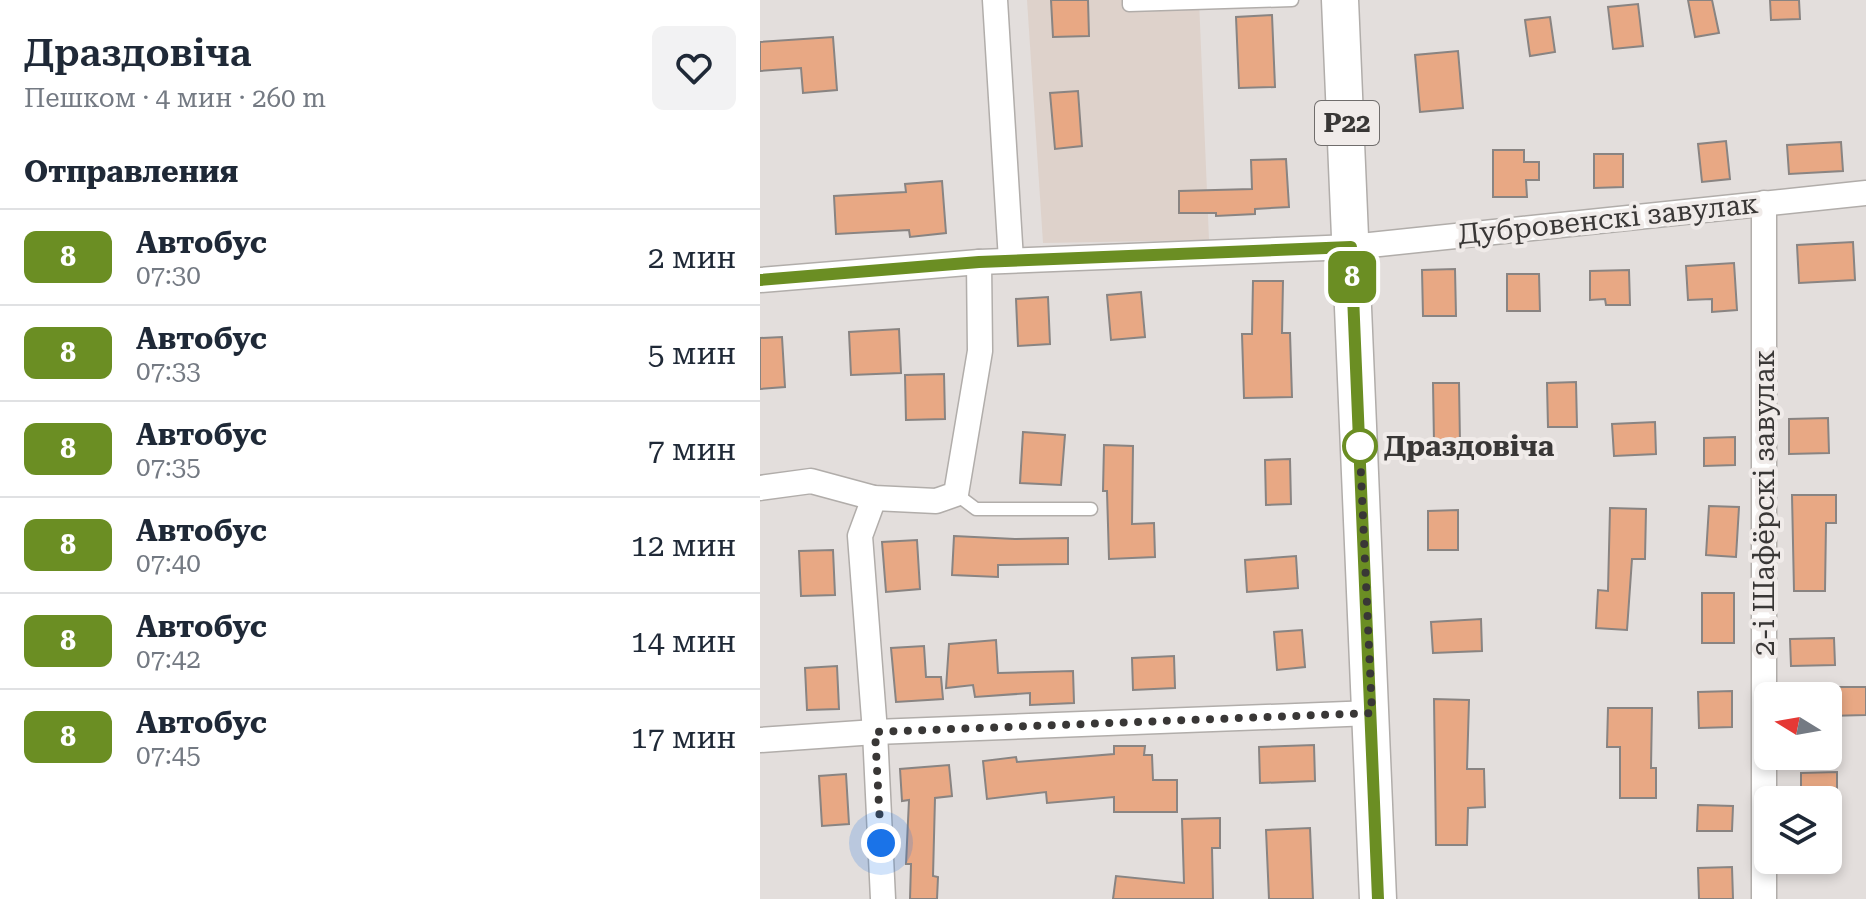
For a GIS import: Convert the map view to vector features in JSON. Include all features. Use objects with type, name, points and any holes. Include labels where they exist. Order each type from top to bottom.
[{"type":"main road","name":"Р22","points":[[1340,0],[1378,899]]},
{"type":"street","points":[[995,0],[1011,260]]},
{"type":"street","name":"Дубровенскі завулак","points":[[760,280],[1011,260],[1351,247],[1866,193]]},
{"type":"street","name":"2-і Шафёрскі завулак","points":[[1764,203],[1764,899]]},
{"type":"street","points":[[760,488],[811,481],[874,498],[936,501],[956,494],[980,351],[979,262]]},
{"type":"street","points":[[874,498],[860,536],[875,732],[883,899]]},
{"type":"street","points":[[760,740],[875,732],[1372,713]]},
{"type":"lane","points":[[1129,0],[1129,5],[1292,0]]},
{"type":"lane","points":[[956,494],[976,509],[1091,509]]},
{"type":"shaded area","points":[[1027,0],[1199,0],[1209,240],[1043,243]]},
{"type":"building","points":[[1051,0],[1088,0],[1089,36],[1053,37]]},
{"type":"building","points":[[1688,0],[1712,0],[1719,33],[1695,37]]},
{"type":"building","points":[[1770,0],[1799,0],[1800,19],[1771,20]]},
{"type":"building","points":[[1638,4],[1643,46],[1613,49],[1608,7]]},
{"type":"building","points":[[1272,15],[1275,87],[1239,88],[1236,17]]},
{"type":"building","points":[[1550,17],[1555,52],[1530,56],[1525,20]]},
{"type":"building","points":[[833,37],[837,90],[803,93],[801,68],[760,71],[760,42]]},
{"type":"building","points":[[1458,51],[1463,108],[1420,112],[1415,55]]},
{"type":"building","points":[[1078,91],[1082,146],[1055,149],[1050,93]]},
{"type":"building","points":[[1726,141],[1730,179],[1702,182],[1698,144]]},
{"type":"building","points":[[1841,142],[1843,171],[1789,174],[1787,145]]},
{"type":"building","points":[[1493,150],[1524,150],[1524,162],[1539,162],[1539,180],[1526,180],[1527,197],[1493,197]]},
{"type":"building","points":[[1594,154],[1623,154],[1623,187],[1594,188]]},
{"type":"building","points":[[1286,159],[1289,207],[1255,209],[1255,214],[1216,216],[1216,213],[1179,213],[1179,191],[1252,189],[1251,160]]},
{"type":"building","points":[[942,181],[946,233],[910,237],[909,230],[836,234],[834,196],[906,192],[905,184]]},
{"type":"building","points":[[1853,242],[1855,280],[1799,283],[1797,245]]},
{"type":"building","points":[[1734,263],[1737,310],[1712,312],[1712,299],[1688,300],[1686,266]]},
{"type":"building","points":[[1455,269],[1456,316],[1423,316],[1422,270]]},
{"type":"building","points":[[1629,270],[1630,305],[1606,305],[1605,299],[1590,300],[1590,271]]},
{"type":"building","points":[[1507,274],[1539,274],[1540,311],[1507,311]]},
{"type":"building","points":[[1253,281],[1283,281],[1282,333],[1290,333],[1292,397],[1244,398],[1242,334],[1252,334]]},
{"type":"building","points":[[1141,292],[1145,337],[1111,340],[1107,295]]},
{"type":"building","points":[[1048,297],[1050,344],[1018,346],[1016,299]]},
{"type":"building","points":[[899,329],[901,373],[851,375],[849,332]]},
{"type":"building","points":[[782,337],[785,387],[760,389],[760,338]]},
{"type":"building","points":[[944,374],[945,419],[906,420],[905,375]]},
{"type":"building","points":[[1576,382],[1577,427],[1548,427],[1547,383]]},
{"type":"building","points":[[1433,383],[1459,383],[1460,443],[1434,443]]},
{"type":"building","points":[[1828,418],[1829,453],[1789,454],[1789,419]]},
{"type":"building","points":[[1655,422],[1656,454],[1614,456],[1612,424]]},
{"type":"building","points":[[1023,432],[1065,435],[1061,485],[1020,483]]},
{"type":"building","points":[[1735,437],[1735,465],[1704,466],[1704,438]]},
{"type":"building","points":[[1104,445],[1133,446],[1132,524],[1154,523],[1155,557],[1109,559],[1107,491],[1103,491]]},
{"type":"building","points":[[1290,459],[1291,504],[1266,505],[1265,460]]},
{"type":"building","points":[[1792,495],[1836,495],[1836,523],[1826,523],[1825,591],[1794,591]]},
{"type":"building","points":[[1709,506],[1739,507],[1736,557],[1706,555]]},
{"type":"building","points":[[1610,508],[1646,509],[1645,559],[1632,559],[1627,630],[1596,628],[1598,590],[1608,591]]},
{"type":"building","points":[[1458,510],[1458,550],[1428,550],[1428,511]]},
{"type":"building","points":[[954,536],[1068,538],[1068,564],[998,565],[998,577],[952,575]]},
{"type":"building","points":[[917,540],[920,589],[886,592],[882,542]]},
{"type":"building","points":[[833,550],[835,595],[801,596],[799,551]]},
{"type":"building","points":[[1296,556],[1298,588],[1247,592],[1245,560]]},
{"type":"building","points":[[1702,593],[1734,593],[1734,643],[1702,643]]},
{"type":"building","points":[[1481,619],[1482,651],[1433,653],[1431,622]]},
{"type":"building","points":[[1302,630],[1305,667],[1277,670],[1274,632]]},
{"type":"building","points":[[1834,638],[1835,665],[1791,666],[1790,639]]},
{"type":"building","points":[[996,640],[998,673],[1073,671],[1074,703],[1030,705],[1030,693],[975,697],[973,685],[946,688],[949,644]]},
{"type":"building","points":[[924,646],[926,677],[941,677],[943,699],[896,702],[891,648]]},
{"type":"building","points":[[1174,656],[1175,688],[1133,690],[1132,658]]},
{"type":"building","points":[[837,666],[839,709],[807,710],[805,668]]},
{"type":"building","points":[[1842,687],[1866,687],[1866,715],[1842,716]]},
{"type":"building","points":[[1732,691],[1732,727],[1699,728],[1698,692]]},
{"type":"building","points":[[1434,699],[1469,700],[1467,769],[1484,769],[1485,807],[1468,808],[1467,845],[1436,845]]},
{"type":"building","points":[[1608,708],[1652,708],[1651,768],[1656,768],[1656,798],[1620,798],[1620,747],[1607,747]]},
{"type":"building","points":[[1314,745],[1315,781],[1260,783],[1259,747]]},
{"type":"building","points":[[1114,746],[1145,746],[1144,755],[1152,755],[1153,780],[1177,780],[1177,812],[1114,812],[1114,797],[1047,803],[1046,792],[987,799],[983,761],[1016,757],[1017,762],[1114,754]]},
{"type":"building","points":[[949,765],[952,796],[935,798],[933,876],[938,877],[937,899],[910,899],[911,864],[906,864],[909,800],[902,801],[900,769]]},
{"type":"building","points":[[1837,772],[1837,786],[1801,786],[1801,773]]},
{"type":"building","points":[[846,774],[849,824],[822,826],[819,776]]},
{"type":"building","points":[[1698,805],[1733,806],[1732,831],[1697,831]]},
{"type":"building","points":[[1220,818],[1220,848],[1212,848],[1213,899],[1113,899],[1116,876],[1184,883],[1182,819]]},
{"type":"building","points":[[1310,828],[1313,899],[1269,899],[1266,830]]},
{"type":"building","points":[[1732,867],[1733,899],[1699,899],[1698,868]]},
{"type":"bus line","name":"8","points":[[760,280],[979,262],[1351,247],[1378,899]]},
{"type":"place","name":"Драздовіча","points":[[1360,446]]},
{"type":"route","points":[[881,843],[875,732],[1372,713],[1359,431],[1360,446]]}]
